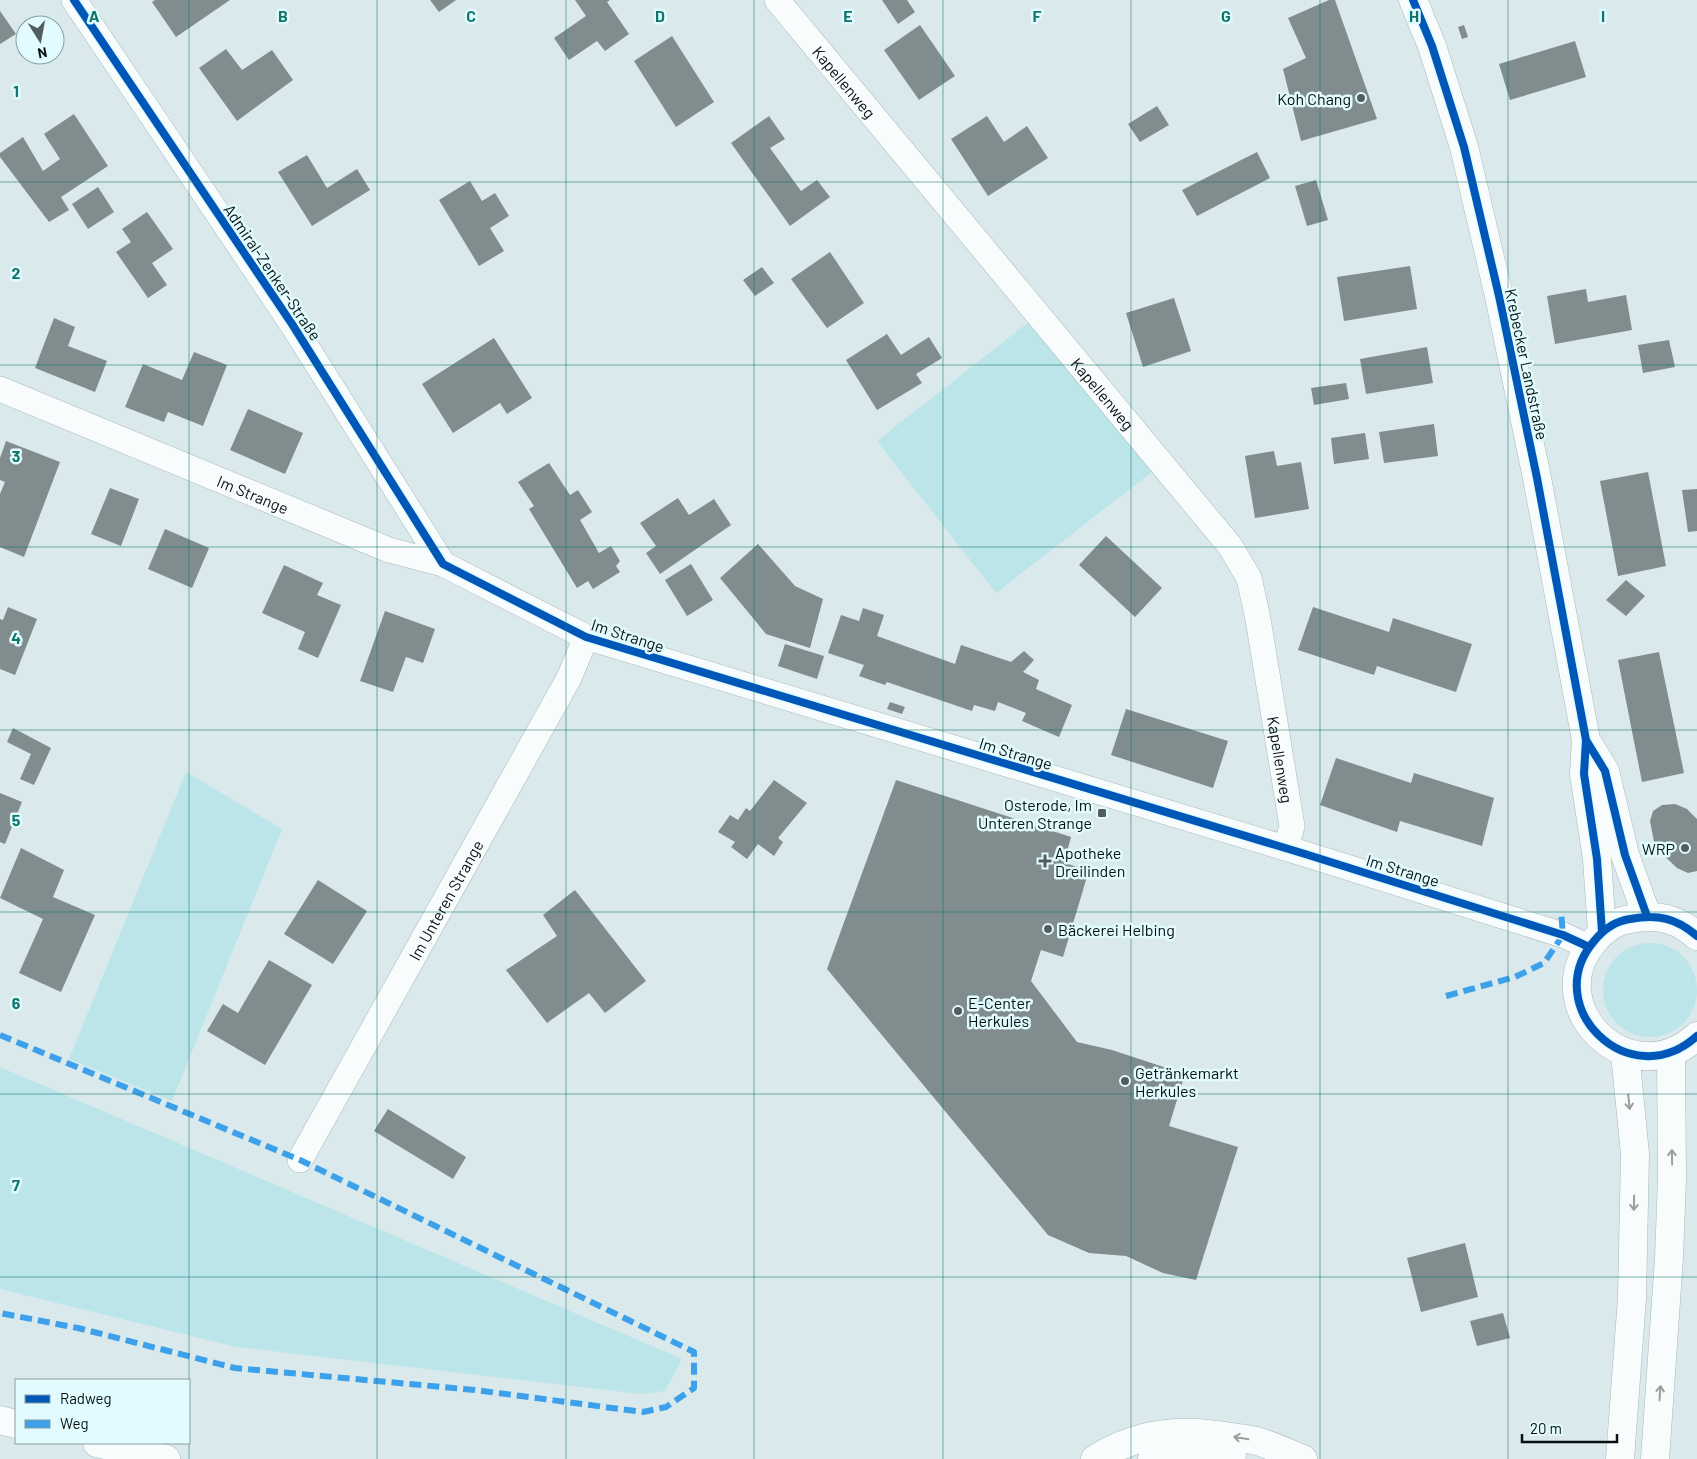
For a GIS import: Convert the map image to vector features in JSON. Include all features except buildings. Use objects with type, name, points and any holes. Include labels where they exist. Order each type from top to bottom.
[{"type":"main road","name":"Krebecker Landstraße","points":[[1413,0],[1432,46],[1464,147],[1537,478],[1586,740],[1584,774],[1597,859],[1595,940]]},
{"type":"main road","name":"Krebecker Landstraße","points":[[1586,740],[1605,771],[1625,855],[1648,916]]},
{"type":"main road","points":[[1697,936],[1686,927],[1668,918],[1648,916],[1623,920],[1595,940],[1581,964],[1577,982],[1578,1000],[1584,1017],[1594,1033],[1609,1045],[1625,1053],[1640,1056],[1656,1056],[1671,1053],[1688,1044],[1697,1036]]},
{"type":"main road","points":[[1620,1459],[1632,1298],[1635,1154],[1625,1053]]},
{"type":"main road","points":[[1655,1459],[1670,1258],[1672,1179],[1671,1053]]},
{"type":"main road","points":[[0,1420],[15,1424]]},
{"type":"main road","points":[[1095,1459],[1110,1450],[1145,1437],[1180,1431],[1211,1433],[1256,1441],[1303,1459]]},
{"type":"main road","points":[[100,1444],[166,1459]]},
{"type":"main road","points":[[1152,1459],[1183,1451],[1213,1451],[1253,1459]]},
{"type":"street","name":"Admiral-Zenker-Straße","points":[[74,0],[292,324],[443,564]]},
{"type":"street","name":"Kapellenweg","points":[[777,0],[1230,546],[1248,578],[1258,619],[1292,826],[1286,848]]},
{"type":"street","name":"Im Strange","points":[[0,390],[389,550],[443,564],[586,637],[1286,848],[1563,935],[1595,940]]},
{"type":"street","name":"Im Unteren Strange","points":[[300,1160],[569,678],[586,637]]},
{"type":"shaded area","points":[[1034,318],[1153,471],[996,593],[877,441]]},
{"type":"shaded area","points":[[186,772],[282,829],[172,1101],[69,1059]]},
{"type":"shaded area","points":[[1650,943],[1668,947],[1683,957],[1693,972],[1697,990],[1693,1008],[1683,1023],[1668,1033],[1650,1037],[1632,1033],[1617,1023],[1607,1008],[1603,990],[1607,972],[1617,957],[1632,947]]},
{"type":"shaded area","points":[[0,1067],[682,1359],[665,1391],[641,1394],[236,1347],[0,1289]]},
{"type":"marked path","points":[[1446,996],[1515,977],[1544,963],[1563,935],[1561,911]]},
{"type":"marked path","points":[[0,1035],[300,1160],[694,1352],[694,1388],[666,1407],[643,1412],[475,1390],[235,1368],[78,1328],[0,1313]]},
{"type":"cycle path","points":[[74,0],[292,324],[443,564],[586,637],[1305,854],[1563,935],[1589,947]]},
{"type":"cycle path","points":[[1413,0],[1432,46],[1464,147],[1499,296],[1537,478],[1586,740],[1584,774],[1597,859],[1602,932]]},
{"type":"cycle path","points":[[1586,740],[1605,771],[1625,855],[1647,916]]},
{"type":"cycle path","points":[[1697,936],[1674,921],[1658,917],[1630,919],[1611,926],[1595,940],[1580,966],[1577,991],[1584,1015],[1599,1036],[1620,1050],[1645,1056],[1671,1052],[1697,1036]]},
{"type":"place","name":"Koh Chang","points":[[1361,98]]},
{"type":"place","name":"Osterode, Im Unteren Strange","points":[[1102,813]]},
{"type":"place","name":"WRP","points":[[1685,848]]},
{"type":"place","name":"Apotheke Dreilinden","points":[[1045,861]]},
{"type":"place","name":"Bäckerei Helbing","points":[[1048,929]]},
{"type":"place","name":"E-Center Herkules","points":[[958,1011]]},
{"type":"place","name":"Getränkemarkt Herkules","points":[[1125,1081]]}]
